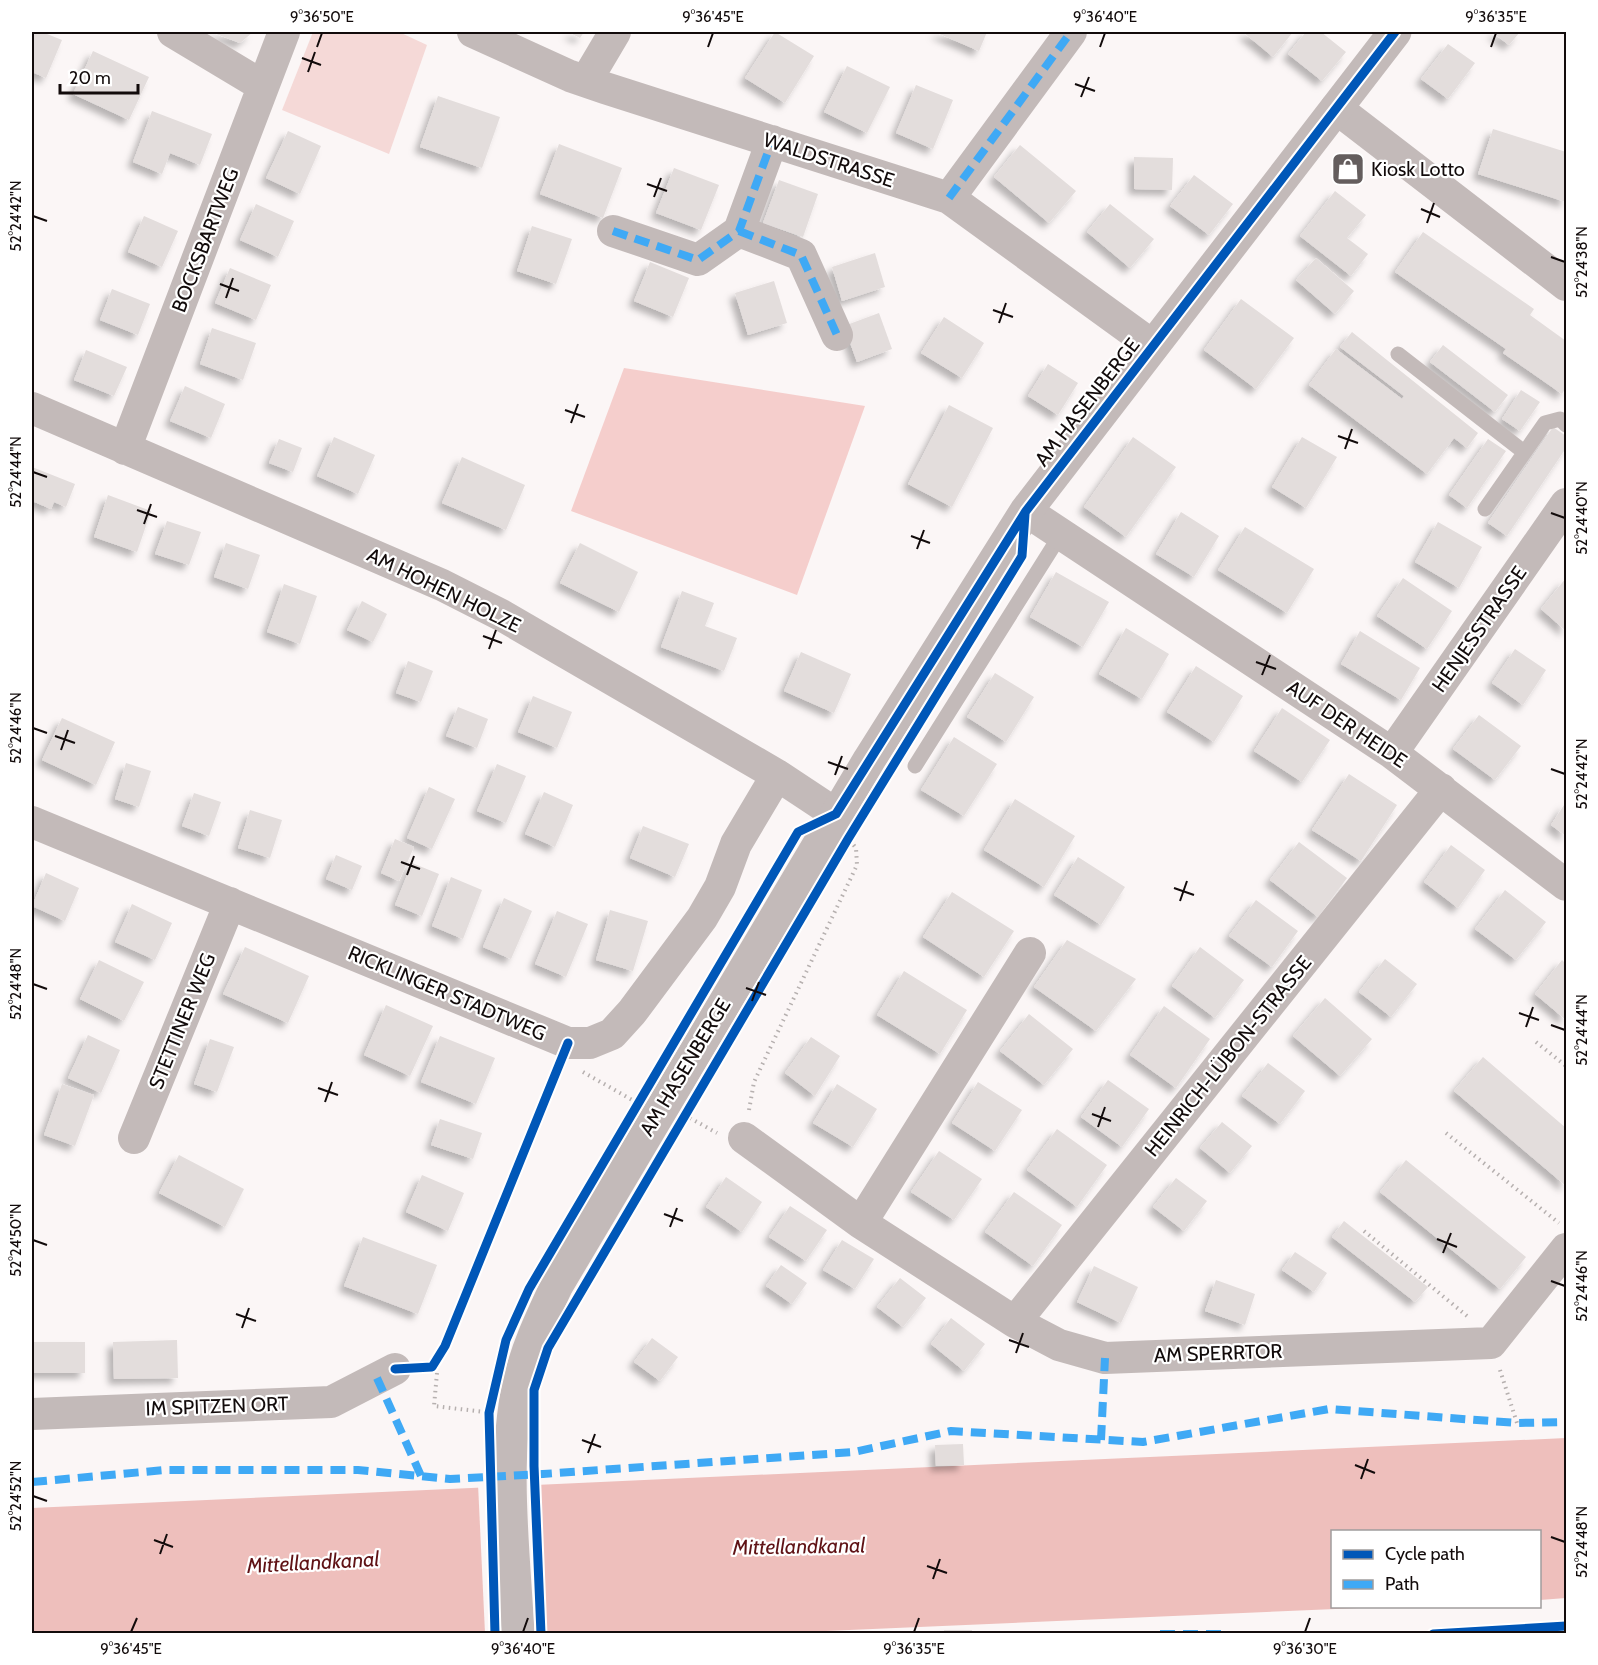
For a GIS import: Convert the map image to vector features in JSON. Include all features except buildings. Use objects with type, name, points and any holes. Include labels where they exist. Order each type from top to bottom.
[{"type":"street","points":[[173,32],[263,86]]},
{"type":"street","name":"BOCKSBARTWEG","points":[[125,449],[284,32]]},
{"type":"street","name":"WALDSTRASSE","points":[[474,32],[586,81],[949,198],[1153,346]]},
{"type":"street","points":[[586,81],[615,32]]},
{"type":"street","points":[[949,198],[1071,32]]},
{"type":"street","name":"AM HASENBERGE","points":[[518,1634],[510,1467],[519,1384],[531,1341],[557,1285],[842,826],[1026,511],[1395,32]]},
{"type":"street","points":[[1336,108],[1566,285]]},
{"type":"street","points":[[613,231],[698,260],[739,231],[772,141]]},
{"type":"street","points":[[739,231],[801,255],[837,335]]},
{"type":"street","name":"AM HOHEN HOLZE","points":[[32,408],[472,600],[777,775],[842,826]]},
{"type":"street","name":"HENJESSTRASSE","points":[[1392,753],[1566,504]]},
{"type":"street","name":"AUF DER HEIDE","points":[[1026,511],[1392,753],[1566,885]]},
{"type":"street","name":"RICKLINGER STADTWEG","points":[[32,822],[568,1043],[590,1043],[612,1034],[632,1012],[702,918],[720,887],[736,844],[777,775]]},
{"type":"street","name":"HEINRICH-LÜBON-STRASSE","points":[[1015,1322],[1441,789]]},
{"type":"street","name":"STETTINER WEG","points":[[134,1138],[230,903]]},
{"type":"street","points":[[861,1223],[1030,953]]},
{"type":"street","name":"AM SPERRTOR","points":[[744,1138],[861,1223],[1015,1322],[1059,1345],[1105,1358],[1491,1343],[1566,1249]]},
{"type":"street","name":"IM SPITZEN ORT","points":[[32,1414],[331,1402],[395,1369]]},
{"type":"lane","points":[[1398,354],[1524,452]]},
{"type":"lane","points":[[1485,509],[1545,423],[1560,419],[1566,425]]},
{"type":"lane","points":[[915,766],[1061,534]]},
{"type":"path","points":[[744,1138],[754,1082],[856,865],[856,848],[842,826]]},
{"type":"path","points":[[1536,1042],[1566,1066]]},
{"type":"path","points":[[583,1072],[624,1096]]},
{"type":"path","points":[[692,1119],[711,1131]]},
{"type":"path","points":[[1446,1133],[1566,1229]]},
{"type":"path","points":[[1364,1232],[1475,1322]]},
{"type":"path","points":[[1496,1359],[1517,1424]]},
{"type":"path","points":[[437,1373],[434,1406],[489,1413]]},
{"type":"shaded area","points":[[313,32],[399,32],[427,45],[389,154],[282,110]]},
{"type":"shaded area","points":[[624,368],[865,406],[797,595],[571,511]]},
{"type":"water","name":"Mittellandkanal","points":[[1566,1438],[1566,1598],[1541,1600],[1541,1530],[1331,1530],[1331,1608],[1360,1608],[755,1634],[32,1633],[32,1508]]},
{"type":"pier","points":[[539,1481],[546,1633],[485,1633],[478,1484]]},
{"type":"marked path","points":[[949,198],[1071,32]]},
{"type":"marked path","points":[[613,231],[698,260],[739,231],[772,141]]},
{"type":"marked path","points":[[739,231],[801,255],[837,335]]},
{"type":"marked path","points":[[1101,1440],[1105,1358]]},
{"type":"marked path","points":[[377,1378],[422,1478]]},
{"type":"marked path","points":[[32,1482],[165,1470],[358,1470],[450,1479],[543,1474],[854,1452],[951,1431],[1143,1442],[1329,1409],[1517,1423],[1566,1422]]},
{"type":"marked path","points":[[1160,1634],[1224,1634]]},
{"type":"cycle path","points":[[495,1634],[489,1413],[506,1340],[529,1289],[798,832],[836,814],[1026,511],[1395,32]]},
{"type":"cycle path","points":[[541,1634],[534,1466],[534,1390],[548,1348],[848,839],[1022,556],[1025,514]]},
{"type":"cycle path","points":[[395,1369],[432,1367],[445,1346],[568,1043]]},
{"type":"cycle path","points":[[1433,1634],[1566,1626]]},
{"type":"place","name":"Kiosk Lotto","points":[[1348,169]]}]
